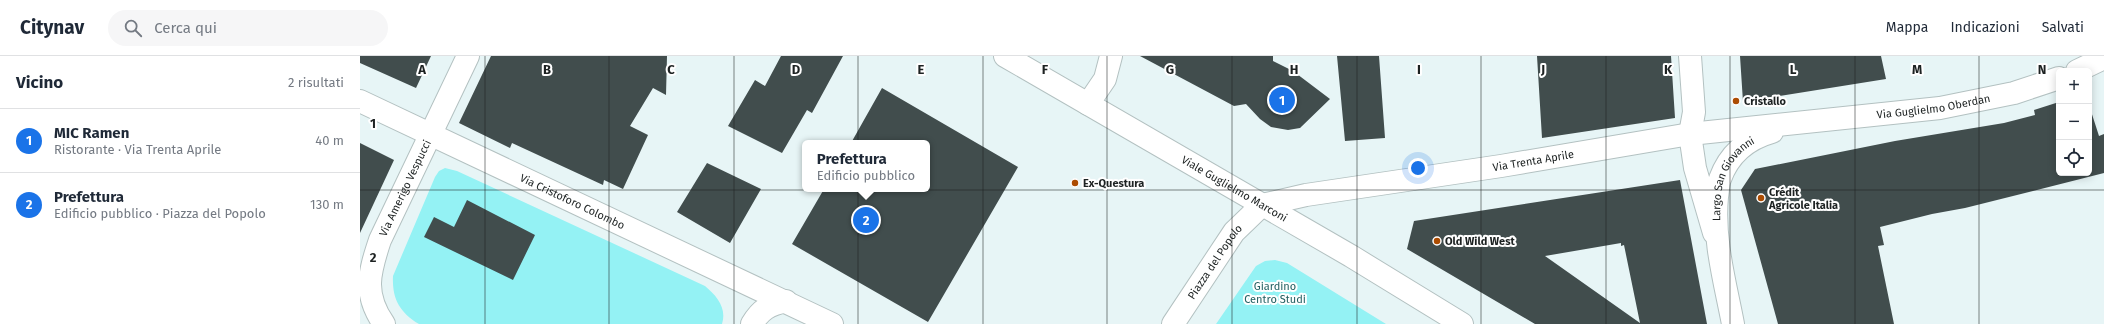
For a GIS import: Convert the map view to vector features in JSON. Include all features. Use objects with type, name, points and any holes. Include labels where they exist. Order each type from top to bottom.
[{"type":"main road","name":"Via Amerigo Vespucci","points":[[384,324],[374,310],[369,287],[371,267],[380,240],[468,56]]},
{"type":"main road","name":"Viale Guglielmo Marconi","points":[[1005,56],[1262,205],[1462,324]]},
{"type":"main road","points":[[1088,104],[1105,79],[1112,56]]},
{"type":"main road","name":"Largo San Giovanni","points":[[1690,56],[1694,112],[1690,134],[1695,168],[1719,251],[1733,324]]},
{"type":"main road","points":[[2083,68],[2104,58]]},
{"type":"main road","name":"Via Guglielmo Oberdan","points":[[1804,123],[1900,113],[1977,101],[2014,93],[2056,79]]},
{"type":"main road","name":"Via Cristoforo Colombo","points":[[360,101],[786,301]]},
{"type":"main road","name":"Largo San Giovanni","points":[[1719,251],[1716,209],[1719,180],[1728,161],[1742,146],[1762,135],[1804,123]]},
{"type":"main road","name":"Via Trenta Aprile","points":[[1262,205],[1306,195],[1501,166],[1690,134],[1804,123]]},
{"type":"main road","name":"Piazza del Popolo","points":[[1173,324],[1234,232],[1262,205]]},
{"type":"main road","points":[[752,324],[760,311],[768,306],[786,301],[832,324]]},
{"type":"green space","points":[[445,168],[457,171],[705,286],[720,303],[723,313],[722,324],[419,324],[406,315],[398,304],[394,291],[393,276],[435,177],[439,171]]},
{"type":"green space","name":"Giardino Centro Studi","points":[[1275,260],[1287,263],[1386,324],[1216,324],[1256,266],[1265,261]]},
{"type":"building","points":[[360,56],[431,56],[416,88],[360,63]]},
{"type":"building","points":[[491,56],[667,56],[666,95],[653,88],[630,126],[648,135],[623,189],[604,180],[603,185],[512,143],[510,148],[459,123]]},
{"type":"building","points":[[781,56],[843,56],[812,113],[807,110],[782,153],[728,126],[755,80],[765,86]]},
{"type":"building","points":[[1140,56],[1273,56],[1273,61],[1293,71],[1330,99],[1300,128],[1288,130],[1271,127],[1260,119],[1246,104],[1234,106]]},
{"type":"building","points":[[1337,56],[1379,56],[1385,138],[1345,141]]},
{"type":"building","points":[[1537,56],[1671,56],[1675,118],[1542,138]]},
{"type":"building","points":[[1740,56],[1881,56],[1886,79],[1743,102]]},
{"type":"building","points":[[882,88],[1018,167],[928,322],[792,244],[822,192],[930,192],[930,140],[853,140]]},
{"type":"building","points":[[2056,103],[2056,176],[2092,176],[2092,114],[2099,136],[2104,134],[2104,173],[1965,208],[1932,214],[1880,227],[1884,245],[1878,246],[1894,324],[1778,324],[1741,190],[1755,169],[1895,141],[2004,123],[2035,115],[2034,110]]},
{"type":"building","points":[[360,143],[394,160],[360,233]]},
{"type":"building","points":[[707,163],[761,189],[730,243],[677,212]]},
{"type":"building","points":[[1680,180],[1707,324],[1535,324],[1407,249],[1414,221]],"holes":[[[1621,243],[1621,246],[1624,245],[1640,323],[1545,256]]]},
{"type":"building","points":[[467,200],[535,235],[513,280],[424,237],[434,217],[454,227]]},
{"type":"place","name":"MIC Ramen","points":[[1282,100]]},
{"type":"place","name":"Cristallo","points":[[1736,101]]},
{"type":"place","name":"Ex-Questura","points":[[1075,183]]},
{"type":"place","name":"Crédit Agricole Italia","points":[[1761,198]]},
{"type":"place","name":"Prefettura","points":[[866,220]]},
{"type":"place","name":"Old Wild West","points":[[1437,241]]}]
